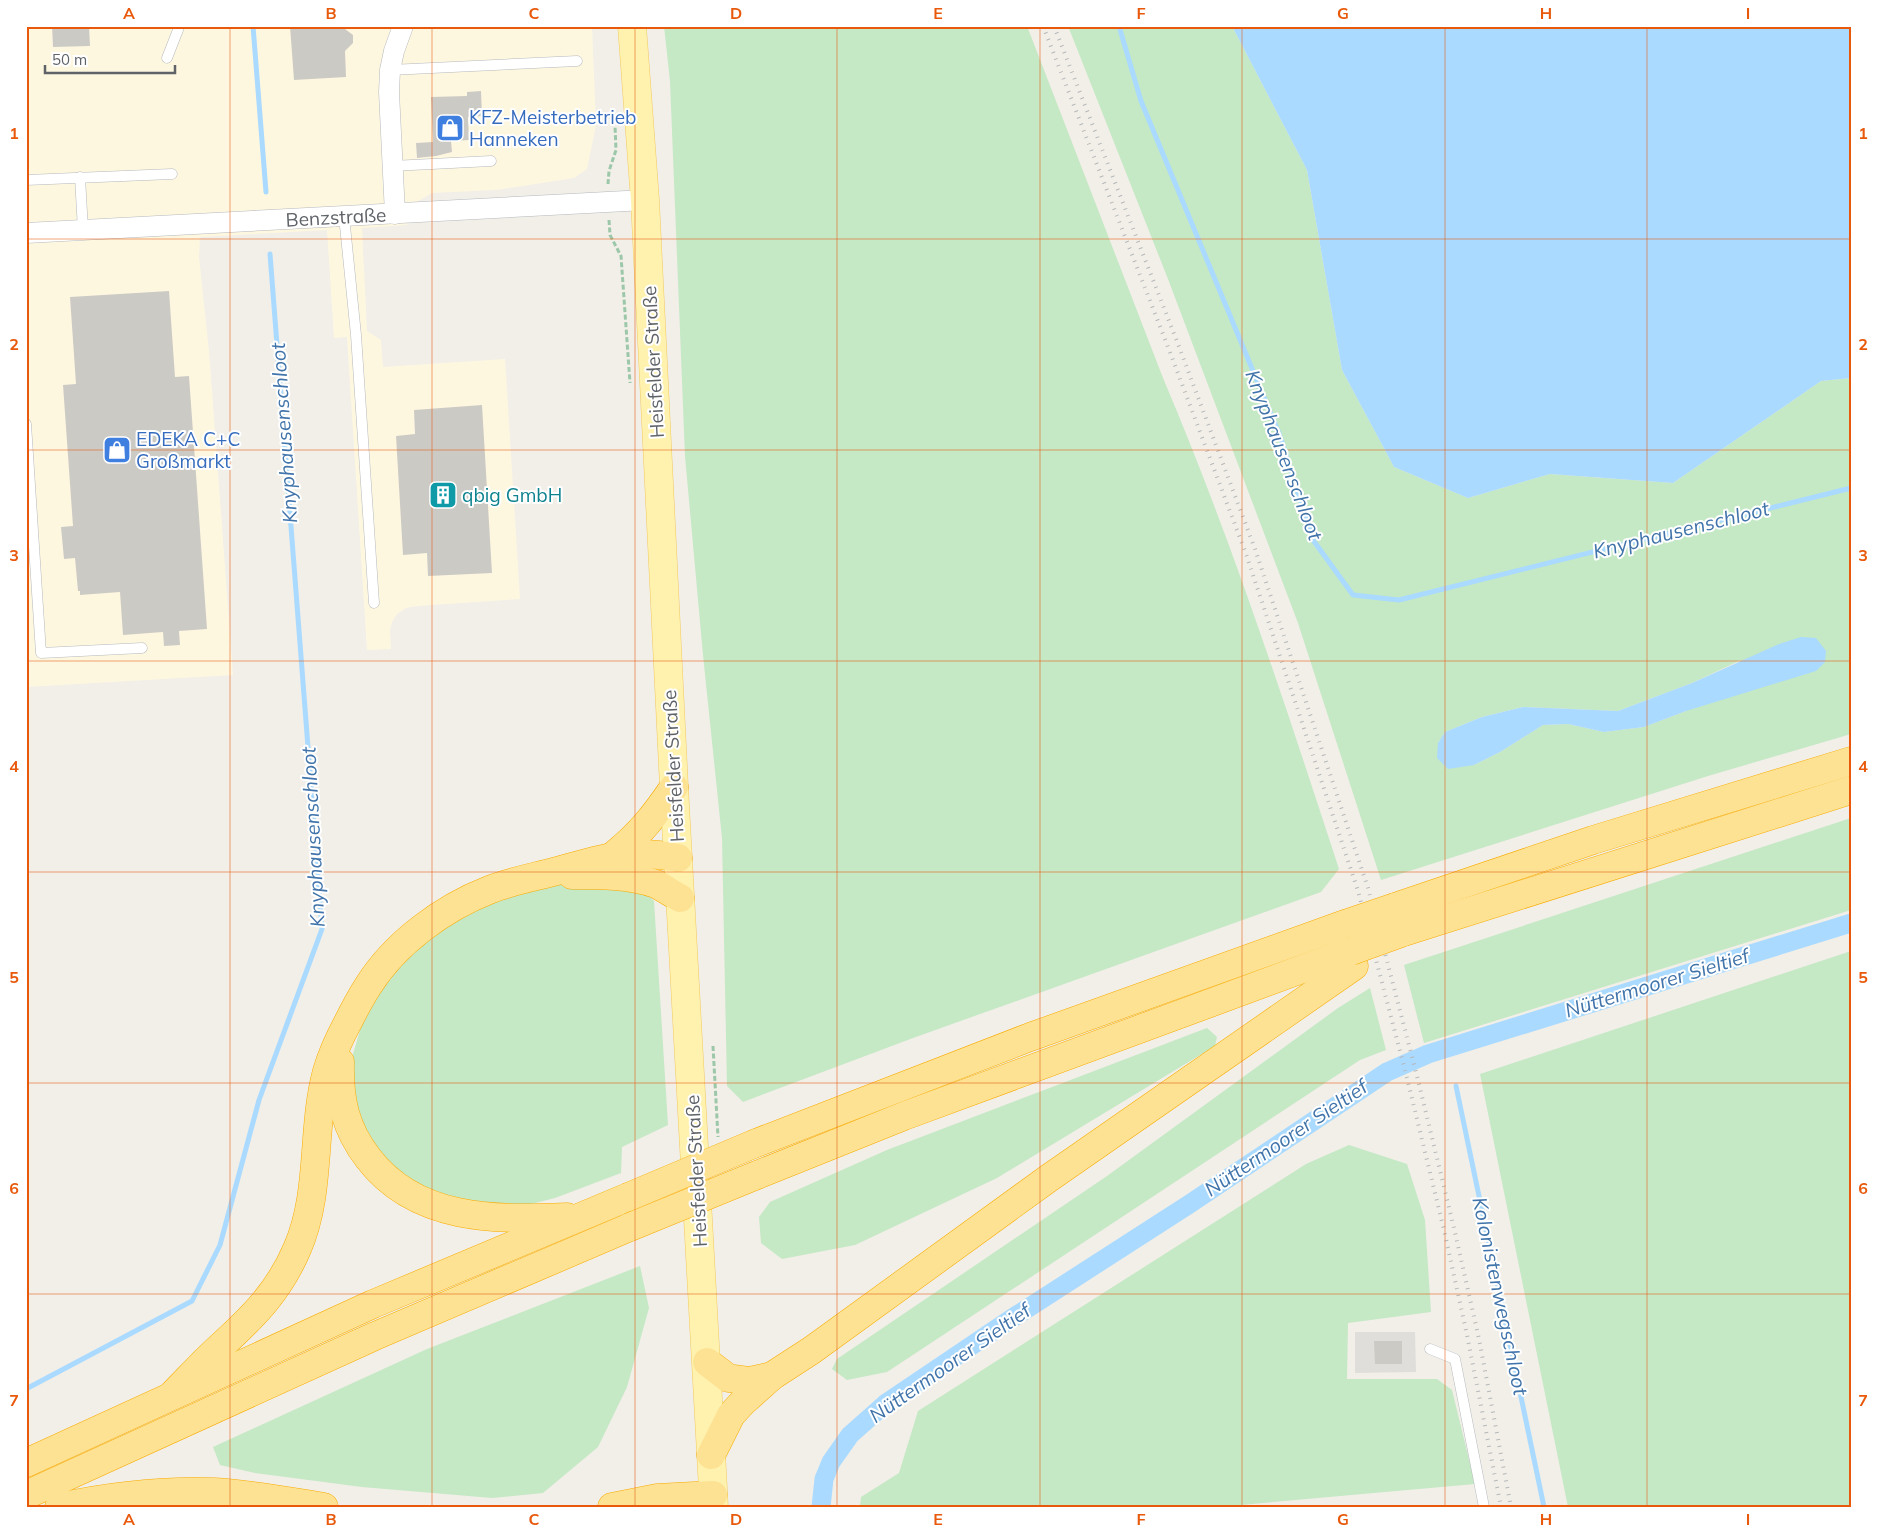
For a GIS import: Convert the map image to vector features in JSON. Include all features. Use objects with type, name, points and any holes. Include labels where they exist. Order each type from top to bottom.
[{"type":"highway","points":[[711,1455],[731,1415],[772,1376],[812,1350],[1360,953],[1398,920],[1593,840],[1851,760]]},
{"type":"highway","points":[[614,855],[636,838],[654,818],[674,787]]},
{"type":"highway","points":[[26,1464],[373,1304],[756,1143],[1030,1037],[1345,924],[1398,920],[1851,790]]},
{"type":"highway","points":[[172,1396],[221,1346],[254,1316],[280,1281],[297,1250],[312,1193],[321,1100],[327,1070],[340,1036],[369,984],[387,961],[408,940],[446,912],[474,896],[518,880],[614,855],[638,852],[656,853],[678,858]]},
{"type":"highway","points":[[543,875],[599,875],[636,879],[657,885],[680,898]]},
{"type":"highway","points":[[26,1495],[375,1336],[757,1175],[904,1116],[1360,953]]},
{"type":"highway","points":[[340,1036],[340,1096],[350,1129],[357,1143],[373,1165],[399,1188],[420,1201],[459,1213],[528,1218],[583,1216]]},
{"type":"highway","points":[[707,1362],[728,1378],[750,1381],[772,1376]]},
{"type":"highway","points":[[59,1507],[109,1497],[168,1492],[215,1492],[324,1507]]},
{"type":"highway","points":[[612,1507],[657,1498],[714,1501]]},
{"type":"main road","name":"Heisfelder Straße","points":[[632,26],[645,200],[674,787],[714,1501]]},
{"type":"street","points":[[395,214],[389,92],[390,70],[394,51],[403,26]]},
{"type":"street","name":"Benzstraße","points":[[26,233],[645,200]]},
{"type":"lane","points":[[167,58],[178,26]]},
{"type":"lane","points":[[390,70],[577,61]]},
{"type":"lane","points":[[392,166],[492,161]]},
{"type":"lane","points":[[26,180],[172,174]]},
{"type":"lane","points":[[80,177],[83,230]]},
{"type":"lane","points":[[344,216],[356,336],[374,603]]},
{"type":"lane","points":[[26,424],[41,653],[142,648]]},
{"type":"lane","points":[[1430,1349],[1455,1359],[1484,1507]]},
{"type":"shaded area","points":[[26,26],[592,26],[596,125],[587,169],[574,178],[496,190],[432,193],[408,207],[407,225],[362,228],[367,331],[381,340],[383,367],[505,359],[520,599],[406,608],[397,614],[392,622],[390,630],[391,649],[367,650],[347,337],[334,338],[327,230],[200,237],[199,257],[209,351],[233,675],[26,687]]},
{"type":"shaded area","points":[[1355,1332],[1415,1332],[1416,1372],[1355,1373]]},
{"type":"green space","points":[[664,26],[1027,26],[1163,378],[1212,499],[1278,683],[1339,869],[1321,892],[913,1038],[743,1102],[727,1086],[722,838],[685,456],[670,81]]},
{"type":"green space","points":[[1068,26],[1232,26],[1307,170],[1342,370],[1394,467],[1468,498],[1550,474],[1673,483],[1821,381],[1851,378],[1851,734],[1708,776],[1381,880],[1298,623],[1168,279]],"holes":[[[1741,660],[1686,711],[1644,727],[1604,732],[1568,724],[1543,725],[1500,752],[1474,765],[1438,743],[1445,732],[1482,717],[1523,707],[1618,711],[1692,683]]]},
{"type":"green space","points":[[1851,818],[1851,910],[1424,1043],[1404,965]]},
{"type":"green space","points":[[566,881],[646,893],[654,901],[668,1125],[622,1147],[621,1173],[555,1198],[515,1208],[484,1209],[406,1185],[362,1130],[351,1079],[353,1054],[365,1013],[410,949],[483,902]]},
{"type":"green space","points":[[1851,951],[1851,1507],[1568,1507],[1480,1074]]},
{"type":"green space","points":[[1370,988],[1386,1050],[1360,1060],[887,1372],[847,1380],[832,1369],[837,1359],[1107,1176],[1338,1008]]},
{"type":"green space","points":[[1207,1028],[1217,1037],[1215,1046],[997,1178],[855,1245],[782,1259],[761,1243],[759,1217],[770,1202],[887,1150]]},
{"type":"green space","points":[[1349,1145],[1407,1164],[1425,1220],[1431,1312],[1348,1323],[1347,1379],[1437,1379],[1452,1390],[1475,1484],[1218,1507],[860,1507],[861,1497],[899,1473],[918,1411],[1306,1164]]},
{"type":"green space","points":[[640,1266],[649,1308],[627,1387],[598,1447],[543,1493],[492,1498],[362,1487],[255,1473],[220,1465],[213,1447],[427,1349]]},
{"type":"water","points":[[1232,26],[1851,26],[1851,378],[1821,381],[1673,483],[1550,474],[1468,498],[1394,467],[1342,370],[1307,170]]},
{"type":"water","points":[[1801,637],[1816,638],[1826,651],[1825,662],[1816,671],[1686,711],[1644,727],[1604,732],[1568,724],[1543,725],[1500,752],[1474,765],[1448,769],[1437,758],[1438,743],[1445,732],[1482,717],[1523,707],[1618,711],[1692,683],[1779,644]]},
{"type":"building","points":[[52,26],[89,26],[90,46],[53,47]]},
{"type":"building","points":[[290,26],[341,26],[353,35],[353,43],[345,51],[346,77],[294,80]]},
{"type":"building","name":"KFZ-Meisterbetrieb Hanneken","points":[[481,91],[482,116],[468,117],[469,140],[451,141],[452,152],[417,158],[416,143],[433,142],[431,97],[467,96],[467,92]]},
{"type":"building","points":[[169,291],[175,377],[189,376],[207,629],[179,631],[180,645],[164,646],[163,632],[123,635],[120,592],[80,595],[75,558],[64,559],[61,527],[73,526],[63,385],[76,384],[70,297]]},
{"type":"building","name":"qbig GmbH","points":[[482,405],[492,573],[428,576],[427,553],[403,555],[396,436],[415,434],[414,410]]},
{"type":"building","points":[[1374,1341],[1402,1341],[1402,1364],[1375,1364]]},
{"type":"waterway","name":"Knyphausenschloot","points":[[253,26],[266,192]]},
{"type":"waterway","name":"Knyphausenschloot","points":[[1119,26],[1141,101],[1280,436],[1313,540],[1353,595],[1399,600],[1851,488]]},
{"type":"waterway","name":"Knyphausenschloot","points":[[26,1389],[192,1301],[220,1245],[259,1100],[322,929],[270,254]]},
{"type":"waterway","name":"Nüttermoorer Sieltief","points":[[821,1507],[824,1479],[831,1462],[850,1435],[885,1404],[1387,1072],[1428,1054],[1851,923]]},
{"type":"waterway","name":"Kolonistenwegschloot","points":[[1456,1086],[1544,1507]]},
{"type":"railway","points":[[1043,26],[1246,554],[1358,891],[1407,1078],[1444,1230],[1501,1507]]},
{"type":"railway","points":[[1054,26],[1178,344],[1255,549],[1368,888],[1454,1228],[1479,1339],[1511,1507]]},
{"type":"place","name":"KFZ-Meisterbetrieb Hanneken","points":[[450,128]]},
{"type":"place","name":"EDEKA C+C Großmarkt","points":[[117,450]]},
{"type":"place","name":"qbig GmbH","points":[[443,495]]}]
